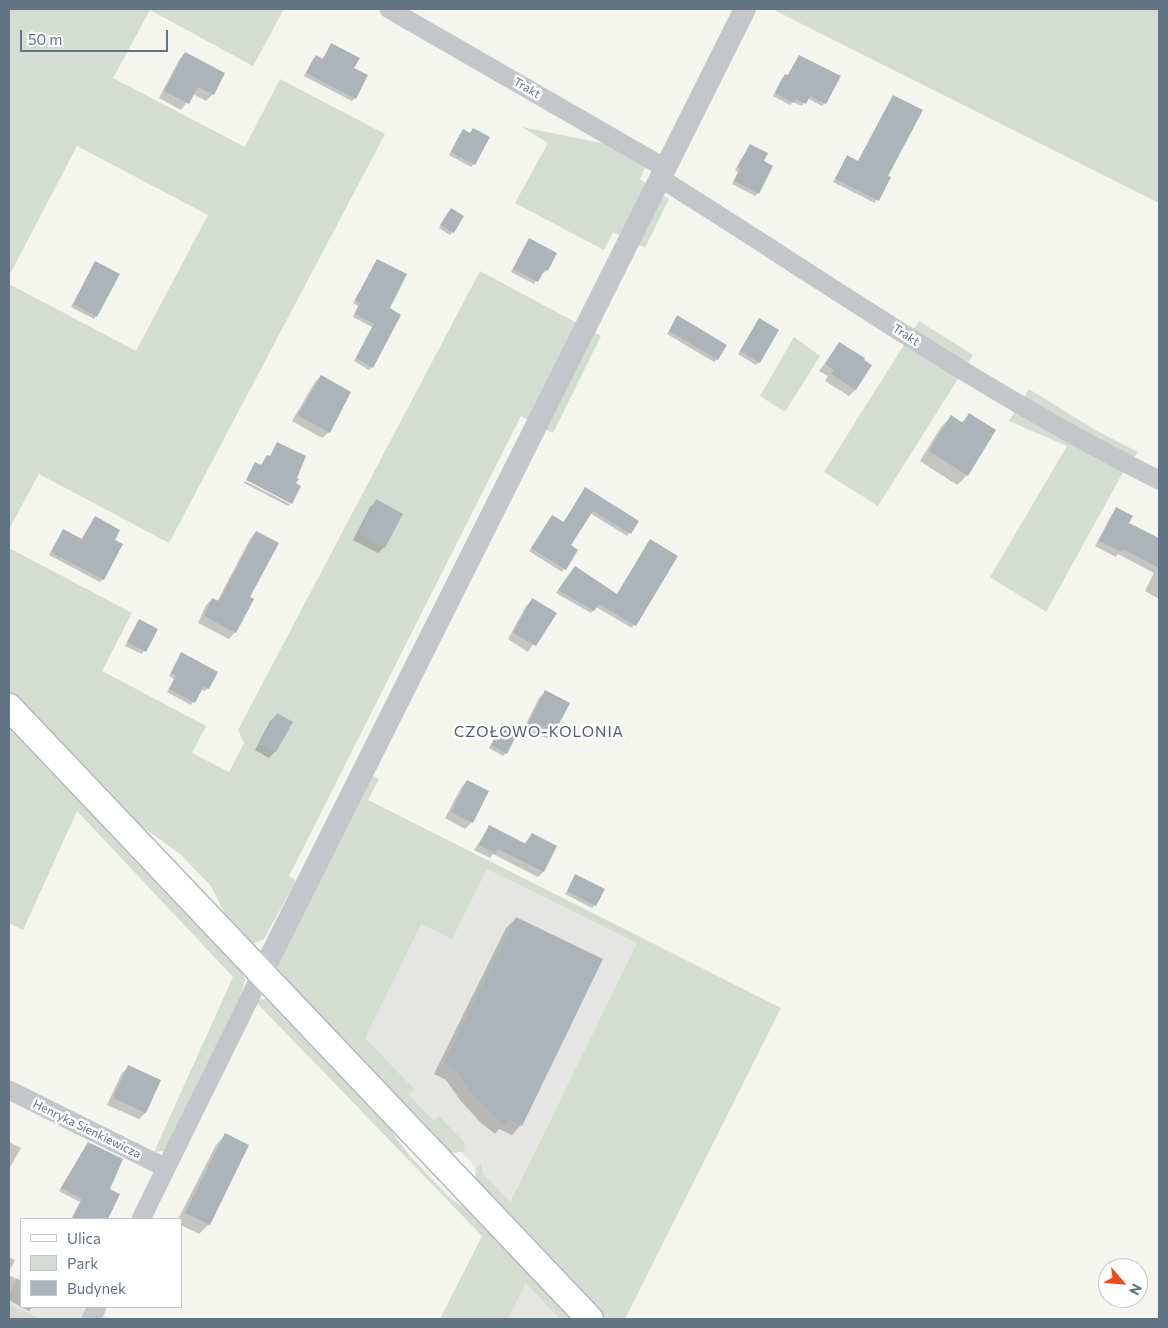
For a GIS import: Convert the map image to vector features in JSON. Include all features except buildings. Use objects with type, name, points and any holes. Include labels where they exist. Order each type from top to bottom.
[{"type":"main road","points":[[9,708],[590,1319]]},
{"type":"street","name":"Trakt","points":[[389,9],[662,173],[930,351],[1110,456],[1159,480]]},
{"type":"street","points":[[141,1218],[262,973],[745,9]]},
{"type":"street","name":"Henryka Sienkiewicza","points":[[9,1090],[166,1168]]},
{"type":"shaded area","points":[[368,800],[640,937],[509,1203],[284,965]]},
{"type":"shaded area","points":[[18,1276],[20,1277],[20,1308],[86,1308],[112,1319],[41,1319],[9,1304],[9,1295]]},
{"type":"shaded area","points":[[526,1283],[561,1319],[508,1319]]},
{"type":"green space","points":[[9,9],[284,9],[253,66],[150,10],[113,78],[245,147],[280,79],[385,134],[169,543],[39,474],[9,529],[9,284],[136,351],[208,215],[77,146],[9,276]]},
{"type":"green space","points":[[772,9],[1159,9],[1159,203]]},
{"type":"green space","points":[[522,127],[651,153],[640,179],[669,199],[645,248],[613,232],[604,250],[515,203],[548,143]]},
{"type":"green space","points":[[480,271],[601,336],[553,433],[521,416],[289,876],[296,881],[264,939],[250,945],[235,934],[211,886],[180,854],[122,812],[9,695],[9,548],[132,613],[102,671],[206,726],[192,753],[229,772],[244,743],[238,730]]},
{"type":"green space","points":[[919,321],[973,355],[878,506],[824,472]]},
{"type":"green space","points":[[794,337],[820,356],[785,412],[760,396]]},
{"type":"green space","points":[[1029,389],[1097,431],[1138,452],[1121,476],[1046,612],[990,577],[1067,446],[1009,421]]},
{"type":"green space","points":[[9,721],[239,965],[245,979],[242,992],[164,1151],[154,1152],[233,977],[77,811],[23,930],[9,923]]},
{"type":"green space","points":[[374,776],[379,779],[368,800],[781,1008],[625,1319],[602,1319],[475,1181],[476,1167],[481,1163],[483,1174],[510,1202],[637,943],[487,869],[452,939],[421,924],[365,1038],[414,1089],[409,1095],[434,1121],[439,1116],[465,1143],[464,1151],[456,1153],[446,1151],[275,970],[366,780]]},
{"type":"green space","points":[[261,999],[271,999],[366,1097],[409,1155],[450,1198],[481,1219],[578,1319],[560,1319],[526,1283],[508,1319],[440,1319],[482,1236],[256,1002]]},
{"type":"green space","points":[[9,1304],[41,1319],[9,1319]]},
{"type":"district","name":"CZOŁOWO-KOLONIA","points":[[539,732]]}]
